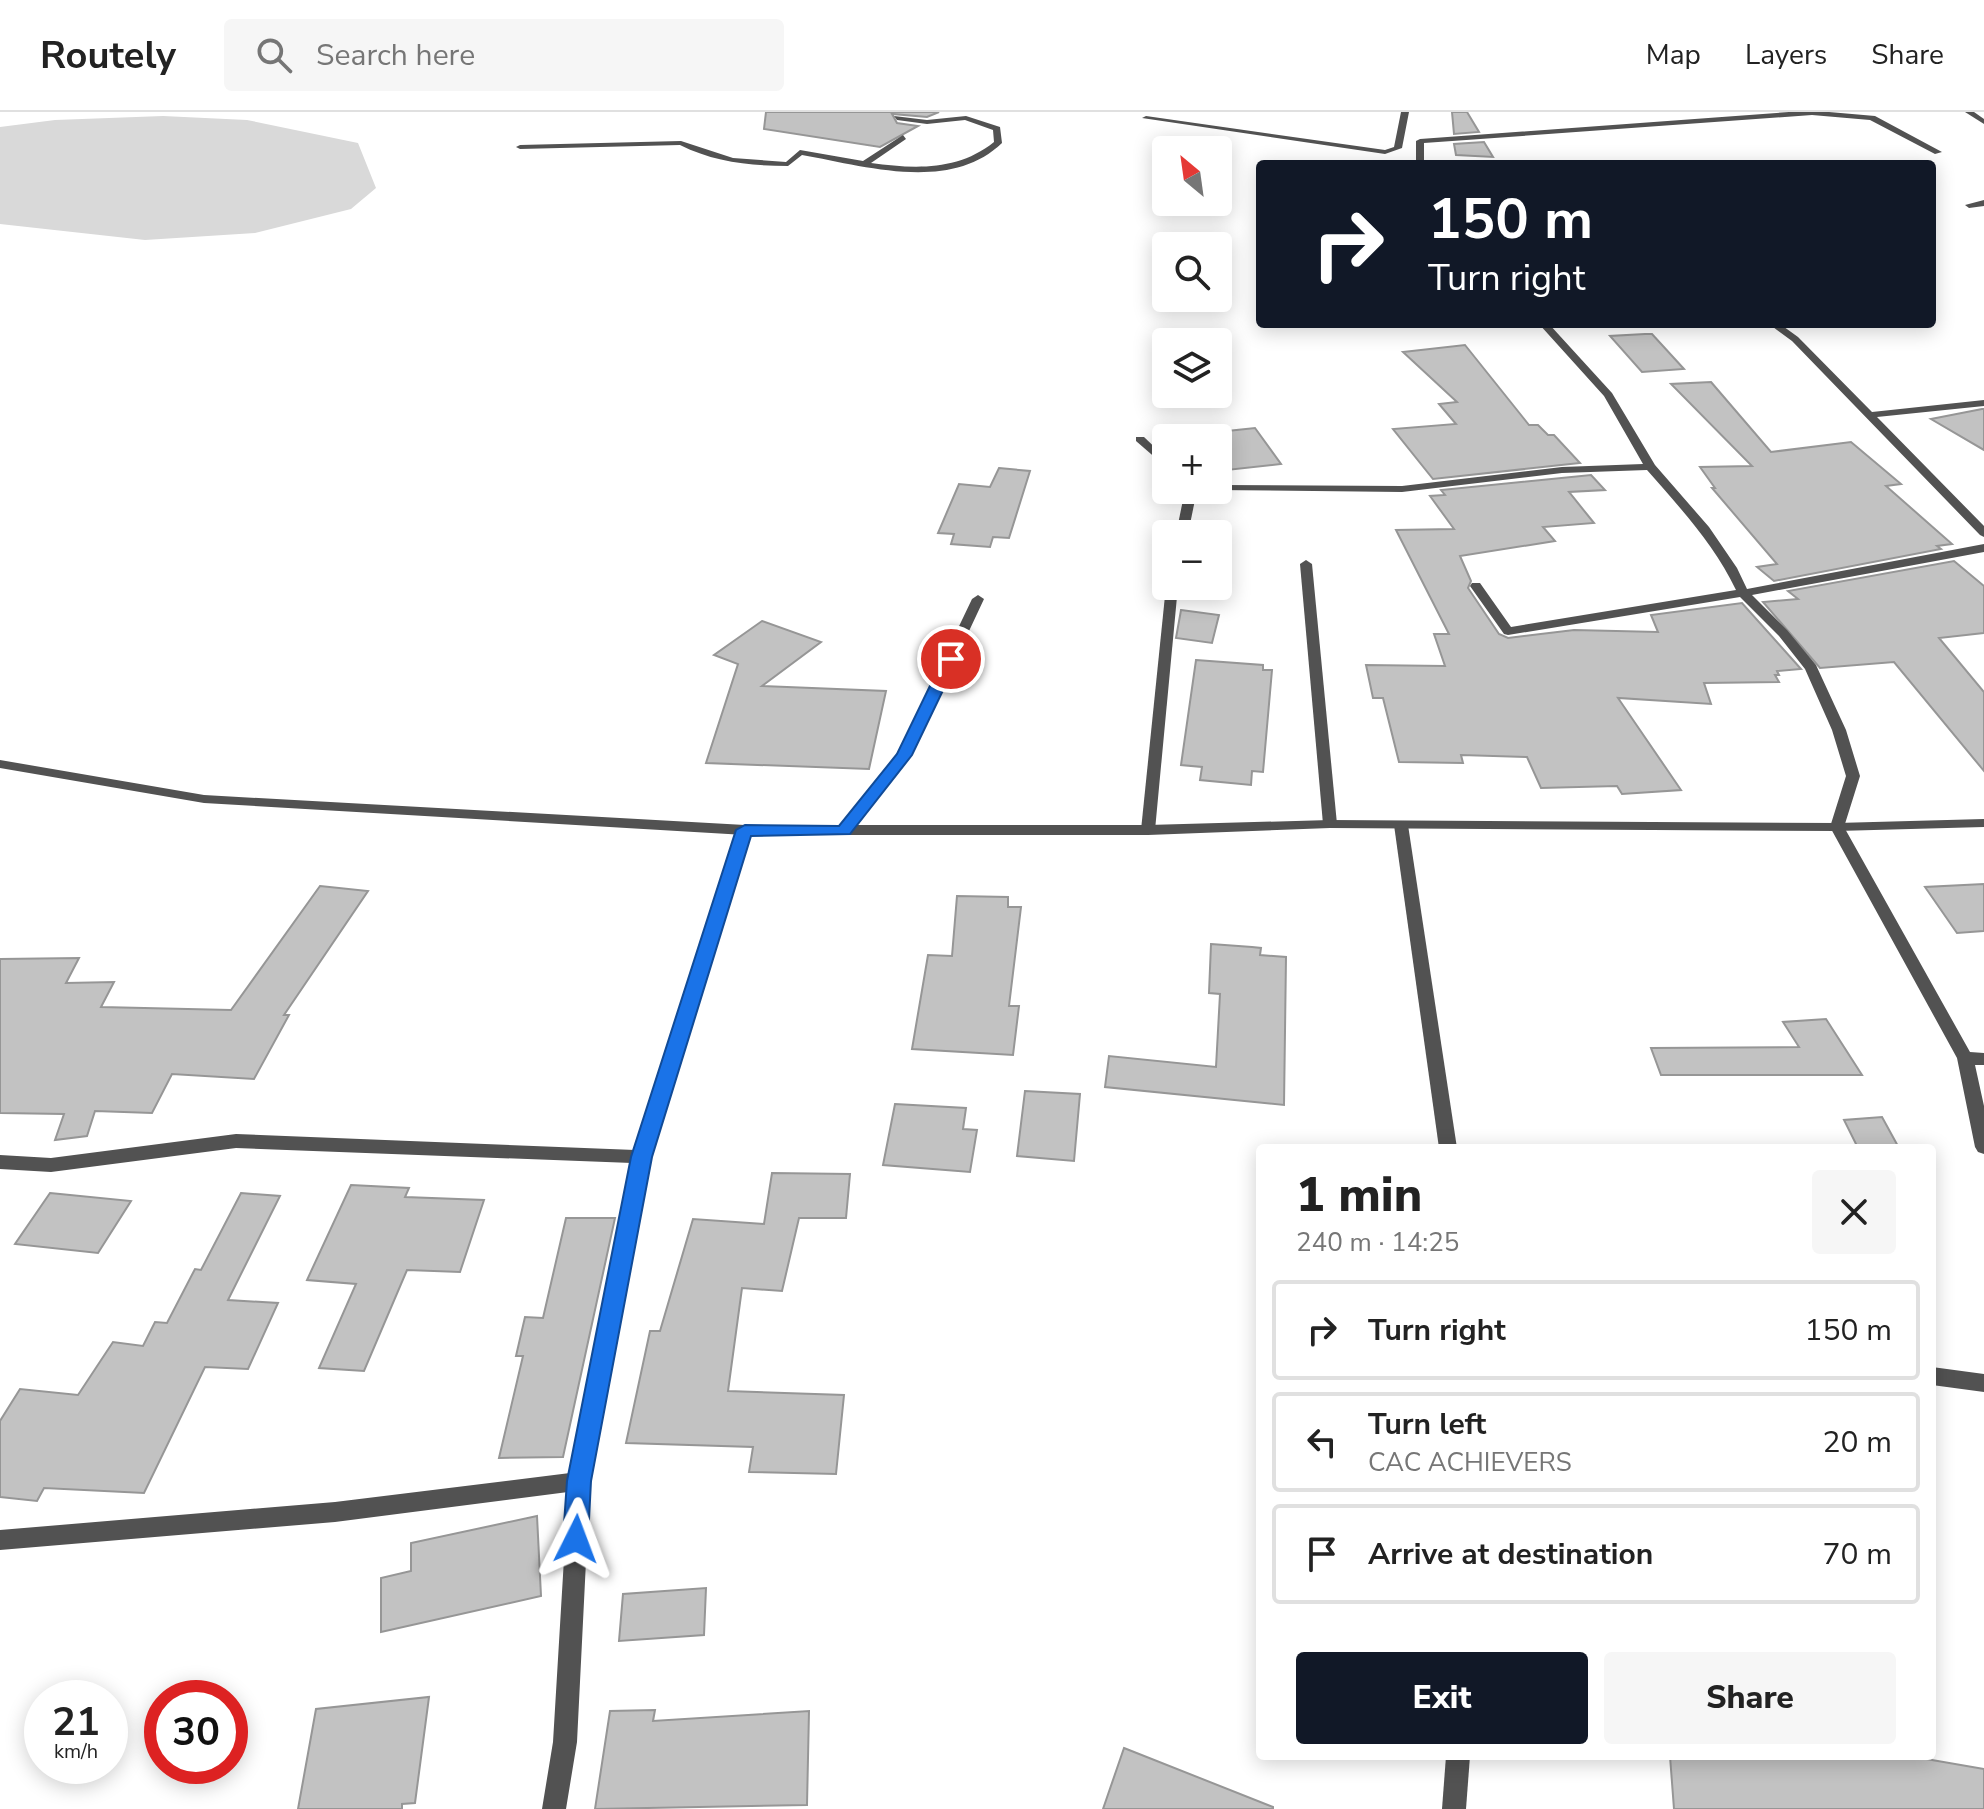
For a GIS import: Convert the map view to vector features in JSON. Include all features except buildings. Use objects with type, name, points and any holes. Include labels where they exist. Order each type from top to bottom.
[{"type":"street","points":[[1146,118],[1385,152],[1398,148],[1405,112]]},
{"type":"street","points":[[1626,112],[1637,124]]},
{"type":"street","points":[[1420,160],[1420,141],[1817,112],[1872,118],[1938,152]]},
{"type":"street","points":[[1969,112],[1984,122]]},
{"type":"street","points":[[520,147],[681,143],[703,154],[748,164],[788,164],[800,152],[916,171],[968,161],[990,152],[998,143],[997,129],[966,118],[927,122],[897,118]]},
{"type":"street","points":[[866,162],[903,137]]},
{"type":"street","points":[[1969,205],[1984,203]]},
{"type":"street","points":[[1548,328],[1608,395],[1650,467],[1705,529],[1731,568],[1743,593],[1783,633],[1811,668],[1839,730],[1853,776],[1837,827],[1965,1058],[1984,1147]]},
{"type":"street","points":[[1780,328],[1795,339],[1984,533]]},
{"type":"street","points":[[1870,415],[1984,403]]},
{"type":"street","points":[[1140,439],[1152,451]]},
{"type":"street","points":[[1232,488],[1402,489],[1562,470],[1650,467]]},
{"type":"street","points":[[1476,586],[1508,631],[1743,593],[1984,548]]},
{"type":"street","points":[[1306,564],[1330,824]]},
{"type":"street","points":[[844,831],[904,755],[978,599]]},
{"type":"street","points":[[1148,830],[1171,600]]},
{"type":"street","points":[[0,764],[204,799],[745,830],[1148,830],[1330,824],[1837,827],[1984,823]]},
{"type":"street","points":[[1401,825],[1447,1144]]},
{"type":"street","points":[[554,1809],[565,1742],[579,1481],[642,1157],[745,830]]},
{"type":"street","points":[[1965,1058],[1984,1059]]},
{"type":"street","points":[[0,1162],[51,1165],[236,1141],[642,1157]]},
{"type":"street","points":[[1936,1377],[1984,1383]]},
{"type":"street","points":[[0,1540],[335,1512],[579,1481]]},
{"type":"street","points":[[1454,1809],[1458,1760]]},
{"type":"shaded area","points":[[163,116],[247,120],[358,143],[376,188],[351,209],[255,233],[145,240],[0,224],[0,127],[55,120]]},
{"type":"route","points":[[576,1539],[579,1481],[642,1157],[745,830],[844,831],[904,755],[951,659]]}]
